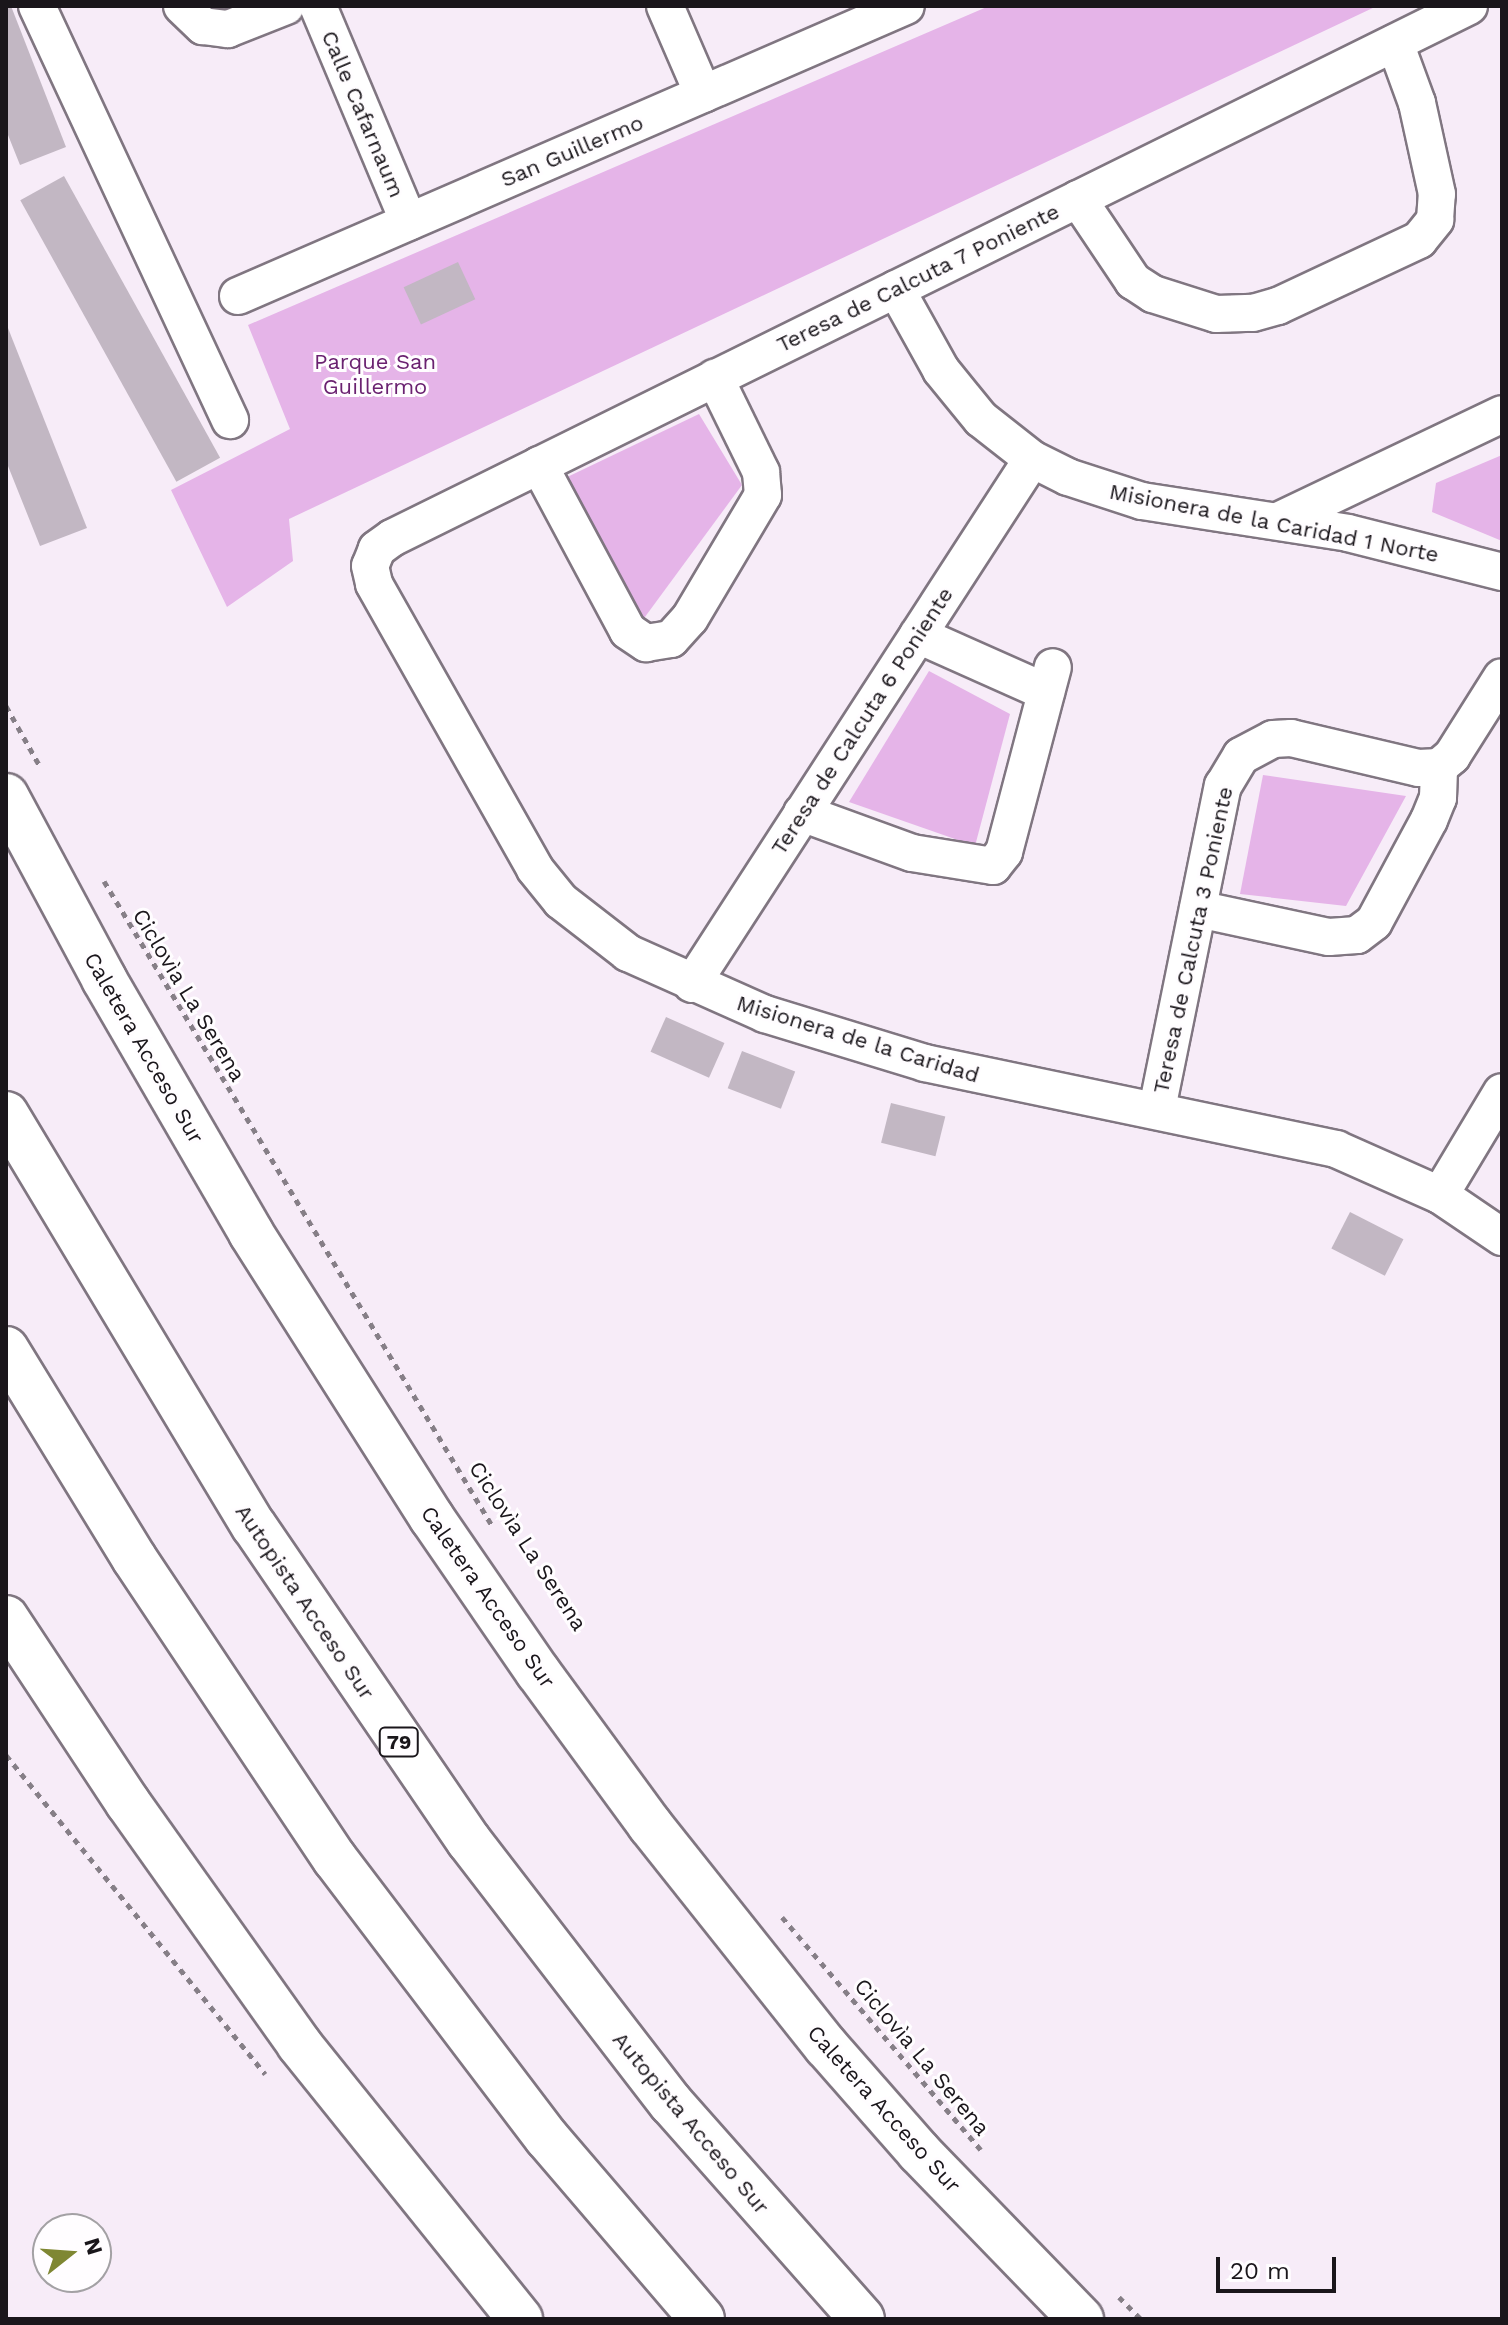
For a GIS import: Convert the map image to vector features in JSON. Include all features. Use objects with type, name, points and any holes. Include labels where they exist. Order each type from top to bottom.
[{"type":"main road","name":"Caletera Acceso Sur","points":[[6,796],[104,979],[251,1233],[432,1518],[538,1672],[650,1825],[826,2046],[919,2152],[1081,2319]]},
{"type":"main road","name":"Autopista Acceso Sur","points":[[6,1114],[254,1526],[469,1841],[671,2103],[862,2319]]},
{"type":"main road","points":[[6,1349],[134,1558],[335,1859],[547,2138],[702,2319]]},
{"type":"main road","points":[[6,1618],[128,1803],[299,2044],[520,2319]]},
{"type":"street","points":[[37,6],[230,420]]},
{"type":"street","points":[[193,16],[228,29],[286,6]]},
{"type":"street","name":"Calle Cafarnaum","points":[[318,6],[409,222]]},
{"type":"street","points":[[665,6],[703,94]]},
{"type":"street","name":"San Guillermo","points":[[238,296],[906,6]]},
{"type":"street","name":"Teresa de Calcuta 7 Poniente","points":[[373,557],[384,542],[1469,6]]},
{"type":"street","points":[[1078,199],[1133,281],[1153,294],[1216,314],[1253,313],[1278,306],[1419,240],[1435,220],[1437,194],[1417,103],[1395,43]]},
{"type":"street","name":"Misionera de la Caridad 1 Norte","points":[[896,289],[959,394],[1032,459],[1068,477],[1142,501],[1278,521],[1502,572]]},
{"type":"street","points":[[539,465],[628,631],[646,643],[671,639],[690,618],[763,495],[761,472],[715,378]]},
{"type":"street","points":[[1278,521],[1502,414]]},
{"type":"street","name":"Teresa de Calcuta 6 Poniente","points":[[692,984],[1032,459]]},
{"type":"street","name":"Misionera de la Caridad","points":[[373,557],[374,584],[535,869],[593,929],[692,984],[765,1014],[925,1063],[1010,1085],[1157,1109],[1336,1149],[1440,1195],[1502,1237]]},
{"type":"street","points":[[802,813],[912,853],[993,866],[1004,852],[1049,680],[918,635]]},
{"type":"street","points":[[1198,909],[1329,937],[1357,935],[1374,922],[1429,820],[1438,798],[1439,767],[1452,756],[1502,677]]},
{"type":"street","name":"Teresa de Calcuta 3 Poniente","points":[[1157,1109],[1223,786],[1241,756],[1255,745],[1291,738],[1419,768],[1439,767]]},
{"type":"street","points":[[1440,1195],[1502,1092]]},
{"type":"path","points":[[6,706],[43,772]]},
{"type":"path","name":"Ciclovìa La Serena","points":[[102,879],[501,1540]]},
{"type":"path","points":[[6,1755],[274,2086]]},
{"type":"path","name":"Ciclovìa La Serena","points":[[778,1913],[991,2162]]},
{"type":"path","points":[[1109,2286],[1141,2319]]},
{"type":"green space","name":"Parque San Guillermo","points":[[989,6],[1377,6],[289,519],[293,561],[227,607],[171,490],[290,429],[248,325]]},
{"type":"green space","points":[[699,414],[742,485],[642,621],[561,480]]},
{"type":"green space","points":[[1502,455],[1502,541],[1432,512],[1436,483]]},
{"type":"green space","points":[[929,671],[1010,714],[975,846],[849,802]]},
{"type":"green space","points":[[1263,775],[1406,796],[1346,906],[1240,894]]},
{"type":"building","points":[[6,6],[11,6],[66,147],[20,165],[6,130]]},
{"type":"building","points":[[64,176],[220,458],[176,482],[20,200]]},
{"type":"building","points":[[458,262],[475,299],[421,325],[404,287]]},
{"type":"building","points":[[6,323],[87,528],[40,546],[6,461]]},
{"type":"building","points":[[666,1017],[724,1043],[709,1078],[651,1052]]},
{"type":"building","points":[[742,1051],[795,1071],[781,1109],[728,1088]]},
{"type":"building","points":[[891,1103],[945,1117],[935,1156],[881,1143]]},
{"type":"building","points":[[1350,1212],[1403,1239],[1385,1276],[1331,1249]]}]
